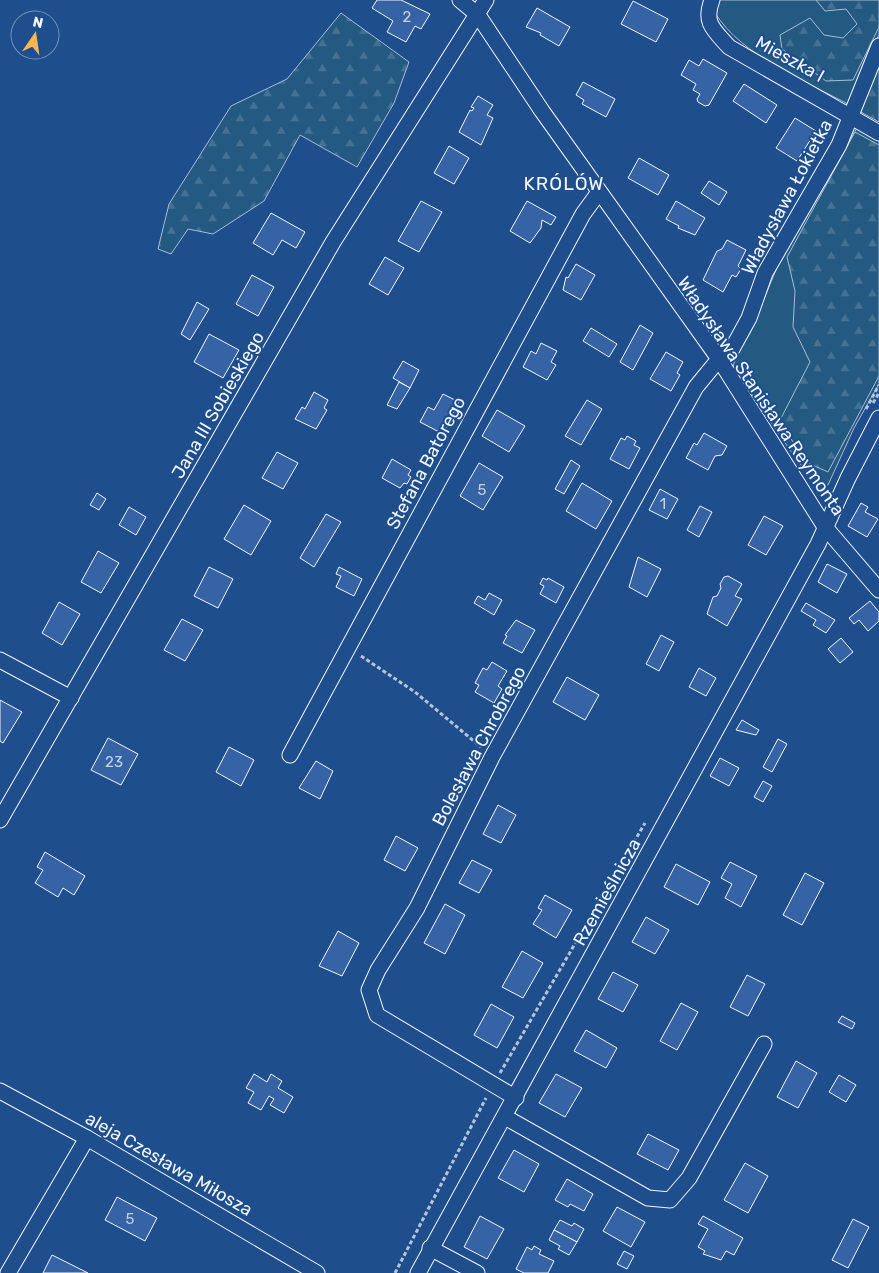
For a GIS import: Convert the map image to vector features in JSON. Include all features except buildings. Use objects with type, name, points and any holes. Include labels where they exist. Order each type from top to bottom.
[{"type":"street","name":"Władysława Stanisława Reymonta","points":[[460,0],[478,15],[599,192],[719,359],[825,527],[879,590]]},
{"type":"street","name":"Jana III Sobieskiego","points":[[0,820],[334,242],[486,0]]},
{"type":"street","name":"Mieszka I","points":[[712,0],[708,11],[710,25],[729,47],[851,115],[879,133]]},
{"type":"street","name":"Władysława Łokietka","points":[[719,359],[732,349],[749,318],[765,273],[839,145],[879,46]]},
{"type":"street","name":"Stefana Batorego","points":[[290,755],[582,214],[599,192]]},
{"type":"street","name":"Bolesława Chrobrego","points":[[516,1098],[377,1015],[369,990],[378,970],[417,908],[492,756],[696,387],[719,359]]},
{"type":"street","name":"Rzemieślnicza","points":[[418,1273],[430,1248],[516,1098],[818,544],[879,418]]},
{"type":"street","points":[[0,660],[71,698]]},
{"type":"street","points":[[505,1117],[648,1198],[670,1200],[689,1178],[764,1044]]},
{"type":"street","name":"aleja Czesława Miłosza","points":[[0,1091],[87,1138],[317,1273]]},
{"type":"street","points":[[8,1273],[87,1138]]},
{"type":"street","points":[[430,1248],[477,1273]]},
{"type":"path","points":[[864,412],[879,385]]},
{"type":"path","points":[[348,647],[415,692],[492,756]]},
{"type":"path","points":[[395,1273],[494,1085],[646,822]]},
{"type":"green space","points":[[719,0],[879,0],[879,34],[850,105],[795,77],[758,55],[741,42],[715,13]]},
{"type":"green space","points":[[816,0],[879,0],[879,27],[853,80],[826,81],[782,49],[780,35],[810,18],[824,35],[843,38],[857,24],[846,9],[825,11]]},
{"type":"green space","points":[[341,13],[409,62],[394,103],[357,167],[300,135],[264,201],[213,234],[188,229],[171,254],[158,249],[169,204],[231,106],[287,79]]},
{"type":"green space","points":[[879,62],[879,122],[859,111]]},
{"type":"green space","points":[[858,126],[879,140],[879,384],[854,428],[828,485],[820,485],[799,463],[733,367],[736,356],[750,333],[778,265]]},
{"type":"green space","points":[[855,132],[879,145],[879,376],[828,472],[808,463],[779,422],[810,362],[793,327],[795,291],[787,257]]},
{"type":"district","name":"KRÓLÓW","points":[[564,183]]}]
